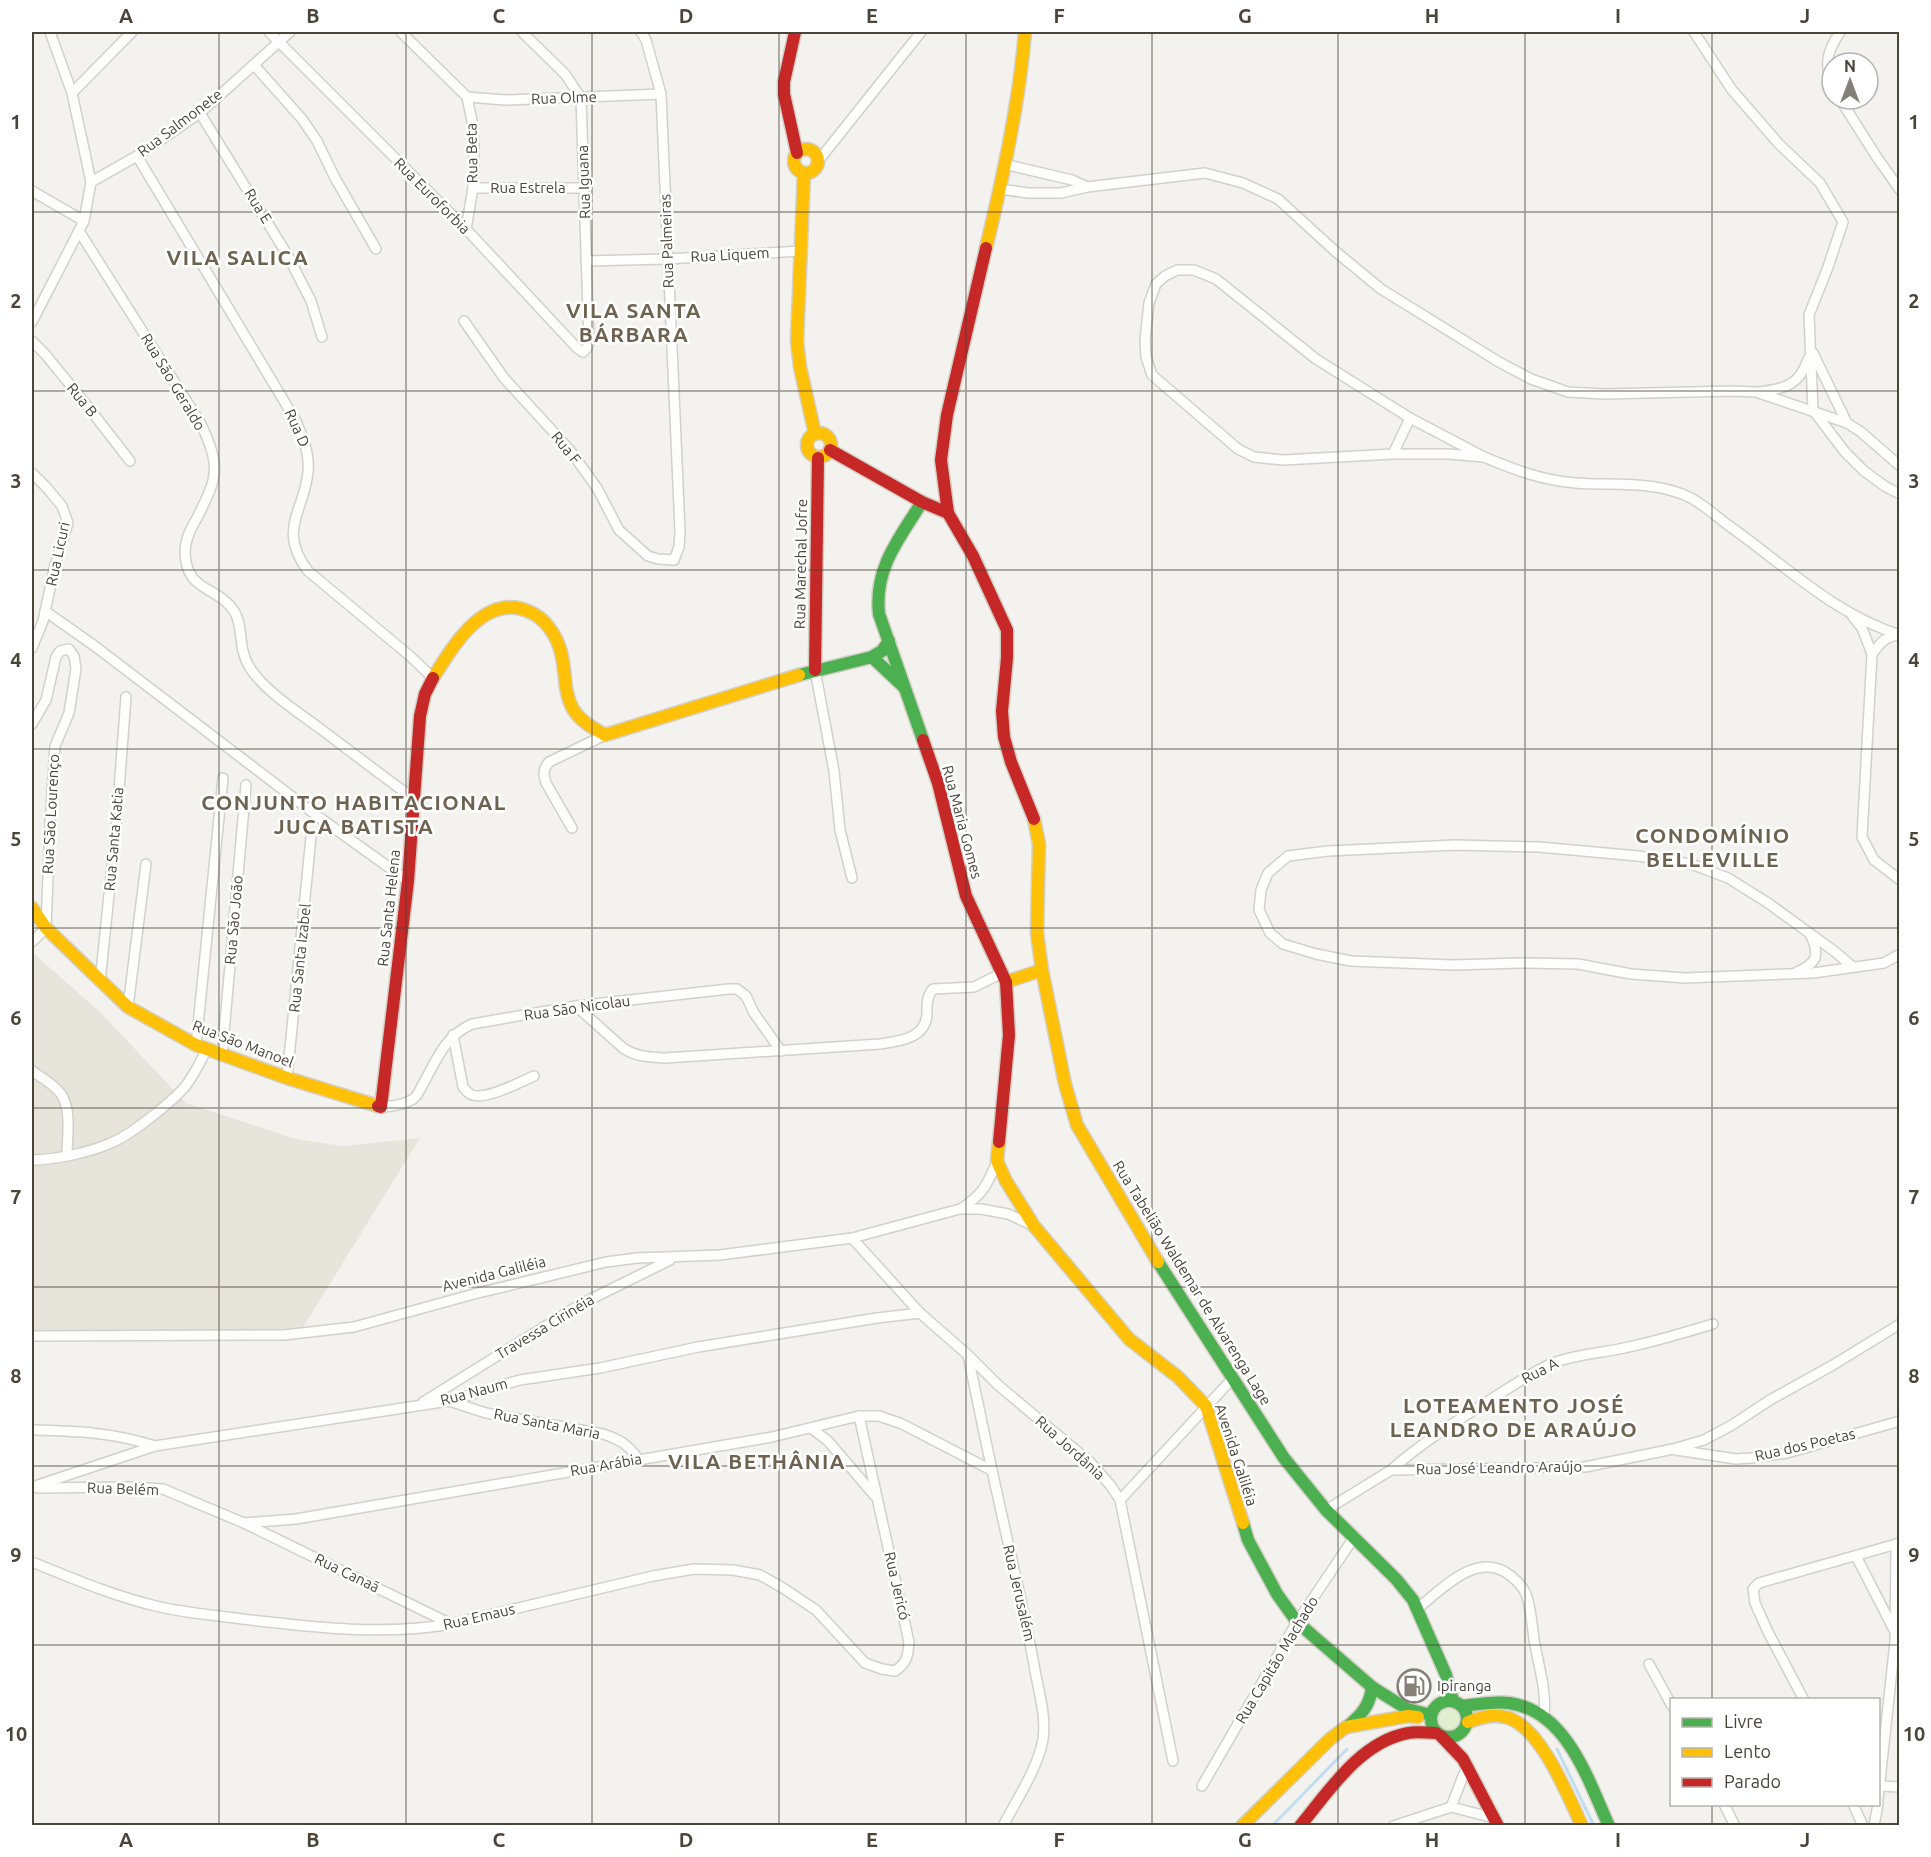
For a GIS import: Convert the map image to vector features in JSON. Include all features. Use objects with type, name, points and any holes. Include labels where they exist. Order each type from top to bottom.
[{"type":"street","points":[[32,321],[84,221],[91,182],[72,93],[50,32]]},
{"type":"street","points":[[72,93],[132,32]]},
{"type":"street","name":"Rua Euroforbia","points":[[269,32],[466,229],[583,352]]},
{"type":"street","name":"Rua Salmonete","points":[[91,182],[137,156],[200,113],[290,32]]},
{"type":"street","points":[[401,32],[467,97]]},
{"type":"street","points":[[522,32],[565,74],[581,98]]},
{"type":"street","name":"Rua Palmeiras","points":[[641,32],[646,40],[661,94],[680,531],[679,547],[674,560]]},
{"type":"street","points":[[795,32],[784,82],[784,94],[797,153]]},
{"type":"street","points":[[819,160],[921,32]]},
{"type":"street","points":[[948,513],[941,460],[948,415],[1000,189],[1025,32]]},
{"type":"street","points":[[1694,32],[1732,90],[1779,144],[1820,183],[1843,222],[1809,315],[1813,410],[1845,452],[1864,471],[1899,494]]},
{"type":"street","points":[[1829,51],[1840,32]]},
{"type":"street","points":[[254,64],[302,119],[317,141],[340,187],[376,249]]},
{"type":"street","name":"Rua Olme","points":[[467,97],[505,100],[661,94]]},
{"type":"street","name":"Rua Beta","points":[[466,229],[473,188],[474,146],[467,97]]},
{"type":"street","name":"Rua Iguana","points":[[581,98],[589,343],[588,348],[583,352]]},
{"type":"street","points":[[1848,111],[1899,190]]},
{"type":"street","name":"Rua E","points":[[200,113],[288,255],[311,301],[322,336]]},
{"type":"street","points":[[802,149],[808,149],[817,154],[819,160],[818,166],[813,171],[804,173],[798,170],[794,159],[802,149]]},
{"type":"street","name":"Rua D","points":[[137,156],[303,437],[308,455],[308,473],[294,524],[294,542],[298,557],[308,571],[433,678]]},
{"type":"street","points":[[1004,165],[1072,180],[1088,187]]},
{"type":"street","points":[[804,173],[797,341],[814,434]]},
{"type":"street","points":[[1000,189],[1045,194],[1061,193],[1088,187],[1205,173],[1243,183],[1278,199],[1381,289],[1499,362],[1531,379],[1568,392],[1604,394],[1733,391],[1756,393],[1847,423],[1861,432],[1899,466]]},
{"type":"street","name":"Rua Estrela","points":[[473,188],[584,188]]},
{"type":"street","points":[[32,191],[84,221]]},
{"type":"street","name":"Rua São Geraldo","points":[[79,231],[201,424],[208,440],[215,470],[214,482],[188,533],[185,548],[186,563],[192,579],[226,602],[235,612],[242,653],[261,682],[296,711],[413,798]]},
{"type":"street","name":"Rua Liquem","points":[[586,261],[801,251]]},
{"type":"street","points":[[1484,457],[1448,454],[1393,454],[1283,460],[1254,457],[1238,449],[1152,375],[1146,357],[1145,340],[1149,303],[1156,284],[1177,270],[1194,270],[1216,279],[1316,358],[1410,418],[1484,457],[1540,478],[1575,483],[1639,484],[1691,498],[1796,577],[1852,615],[1898,635]]},
{"type":"street","name":"Rua F","points":[[464,321],[504,378],[569,449],[597,488],[619,530],[648,556],[674,560]]},
{"type":"street","name":"Rua B","points":[[32,341],[79,395],[130,461]]},
{"type":"street","points":[[1756,393],[1786,386],[1797,380],[1805,369],[1810,348]]},
{"type":"street","points":[[1810,348],[1847,423]]},
{"type":"street","points":[[1393,454],[1410,418]]},
{"type":"street","points":[[819,433],[827,436],[831,442],[830,450],[825,456],[818,458],[811,455],[806,447],[808,439],[819,433]]},
{"type":"street","points":[[830,450],[922,502],[948,513]]},
{"type":"street","name":"Rua Marechal Jofre","points":[[815,670],[818,458]]},
{"type":"street","name":"Rua Licuri","points":[[32,473],[62,506],[68,523],[55,565],[45,611],[32,648]]},
{"type":"street","name":"Rua Maria Gomes","points":[[922,502],[885,562],[876,597],[879,614],[938,783],[966,896],[1004,977],[1009,1035],[997,1161]]},
{"type":"street","name":"Rua Tabelião Waldemar de Alvarenga Lage","points":[[948,513],[973,556],[1007,630],[1002,711],[1004,737],[1011,762],[1034,818],[1039,844],[1037,933],[1042,970],[1065,1084],[1077,1125],[1155,1258],[1284,1458],[1326,1510],[1355,1536],[1413,1600],[1458,1704]]},
{"type":"street","name":"Rua Santa Helena","points":[[381,1107],[408,881],[420,716],[425,693],[433,678],[472,625],[488,611],[502,606],[534,612],[554,634],[561,652],[565,686],[572,708],[581,720],[605,735]]},
{"type":"street","points":[[45,611],[96,647],[320,818],[408,881]]},
{"type":"street","points":[[1852,615],[1862,628],[1872,654],[1862,837],[1874,860],[1899,879]]},
{"type":"street","points":[[1872,654],[1886,637],[1898,635]]},
{"type":"street","points":[[572,828],[543,776],[544,768],[549,762],[605,735],[815,670],[872,657],[882,651],[889,641]]},
{"type":"street","name":"Rua São Lourenço","points":[[32,724],[45,700],[56,657],[63,650],[71,651],[76,669],[72,698],[66,722],[55,746],[46,928]]},
{"type":"street","points":[[872,657],[906,689]]},
{"type":"street","points":[[815,670],[834,771],[840,830],[852,878]]},
{"type":"street","name":"Rua Santa Katia","points":[[100,982],[117,817],[126,697]]},
{"type":"street","name":"Rua São João","points":[[202,1047],[223,778]]},
{"type":"street","name":"Rua São João","points":[[222,1055],[246,785]]},
{"type":"street","name":"Rua Santa Izabel","points":[[287,1078],[311,837]]},
{"type":"street","points":[[1853,967],[1768,903],[1728,878],[1691,864],[1638,856],[1539,847],[1455,845],[1328,851],[1288,856],[1268,873],[1261,890],[1259,910],[1270,933],[1283,944],[1351,961],[1453,965],[1578,964],[1631,974],[1685,978],[1813,973],[1884,963],[1899,954]]},
{"type":"street","points":[[128,1007],[146,864]]},
{"type":"street","name":"Rua São Manoel","points":[[32,909],[46,928],[128,1007],[202,1047],[222,1055],[381,1107]]},
{"type":"street","points":[[32,942],[46,928]]},
{"type":"street","points":[[1792,974],[1807,968],[1814,961],[1815,945],[1810,933]]},
{"type":"street","points":[[576,1006],[623,1048],[630,1053],[644,1057],[665,1058],[880,1044],[910,1037],[920,1031],[925,1025],[927,999],[933,989],[974,987],[1004,977],[1042,970]]},
{"type":"street","name":"Rua São Nicolau","points":[[453,1035],[472,1024],[576,1006],[729,988],[737,989],[746,996],[754,1013],[781,1051]]},
{"type":"street","points":[[381,1107],[400,1105],[415,1098],[443,1048],[453,1035]]},
{"type":"street","points":[[453,1035],[464,1087],[468,1094],[486,1095],[534,1077]]},
{"type":"street","points":[[32,1160],[66,1155],[111,1143],[126,1135],[184,1088],[202,1047]]},
{"type":"street","points":[[32,1071],[51,1084],[61,1094],[65,1103],[66,1155]]},
{"type":"street","points":[[960,1209],[977,1198],[987,1185],[997,1161]]},
{"type":"street","name":"Avenida Galiléia","points":[[997,1161],[1006,1181],[1034,1226],[1129,1339],[1178,1377],[1206,1406],[1248,1540],[1277,1594],[1297,1622],[1372,1687],[1407,1709],[1431,1717]]},
{"type":"street","points":[[960,1209],[981,1209],[1008,1214],[1034,1226]]},
{"type":"street","name":"Avenida Galiléia","points":[[32,1336],[284,1335],[354,1327],[474,1294],[606,1262],[637,1258],[720,1255],[852,1238],[960,1209]]},
{"type":"street","name":"Rua Jordânia","points":[[852,1238],[920,1313],[998,1385],[1090,1462],[1120,1500],[1173,1761]]},
{"type":"street","name":"Travessa Cirinéia","points":[[420,1404],[581,1304],[675,1257]]},
{"type":"street","name":"Rua Naum","points":[[32,1488],[155,1446],[448,1401],[520,1380],[600,1368],[698,1347],[920,1313]]},
{"type":"street","name":"Rua A","points":[[1390,1470],[1413,1450],[1449,1425],[1554,1362],[1586,1353],[1642,1344],[1713,1324]]},
{"type":"street","name":"Rua José Leandro Araújo","points":[[1390,1470],[1585,1467],[1673,1449],[1704,1440],[1732,1425],[1899,1324]]},
{"type":"street","name":"Rua Jerusalém","points":[[968,1355],[1042,1706],[1042,1740],[1038,1755],[1003,1826]]},
{"type":"street","points":[[1120,1500],[1233,1378]]},
{"type":"street","name":"Rua Santa Maria","points":[[448,1401],[486,1413],[603,1434],[629,1446],[638,1459]]},
{"type":"street","name":"Rua Arábia","points":[[244,1523],[296,1519],[772,1437],[859,1416],[879,1416],[902,1424],[991,1470]]},
{"type":"street","name":"Rua Jericó","points":[[859,1416],[909,1642],[908,1657],[896,1671]]},
{"type":"street","name":"Rua dos Poetas","points":[[1673,1449],[1736,1459],[1750,1458],[1787,1453],[1899,1421]]},
{"type":"street","name":"Rua Jericó","points":[[811,1428],[828,1441],[876,1498]]},
{"type":"street","points":[[32,1430],[92,1432],[155,1446]]},
{"type":"street","points":[[1326,1510],[1390,1470]]},
{"type":"street","name":"Rua Belém","points":[[32,1488],[163,1489],[244,1523]]},
{"type":"street","name":"Rua Canaã","points":[[244,1523],[451,1623]]},
{"type":"street","name":"Rua Capitão Machado","points":[[1202,1786],[1297,1622],[1355,1536]]},
{"type":"street","points":[[1803,1698],[1768,1632],[1755,1603],[1754,1589],[1759,1583],[1898,1544],[1896,1672],[1880,1790]]},
{"type":"street","points":[[1856,1556],[1895,1632]]},
{"type":"street","name":"Rua Emaus","points":[[32,1562],[157,1607],[328,1628],[421,1629],[653,1576],[694,1569],[733,1570],[760,1575],[783,1588],[816,1610],[865,1663],[882,1670],[896,1671]]},
{"type":"street","points":[[1417,1609],[1452,1580],[1468,1571],[1484,1567],[1502,1569],[1517,1581],[1525,1593],[1530,1612],[1546,1700],[1544,1716]]},
{"type":"street","points":[[1649,1664],[1670,1704]]},
{"type":"street","points":[[1242,1826],[1330,1739],[1368,1706],[1372,1698],[1372,1687]]},
{"type":"street","points":[[1496,1822],[1465,1763],[1431,1724],[1431,1717],[1440,1704],[1516,1704],[1544,1716],[1559,1731],[1571,1750],[1609,1826]]},
{"type":"street","points":[[1451,1807],[1465,1763],[1465,1727],[1468,1716],[1458,1704]]},
{"type":"street","points":[[1300,1826],[1345,1772],[1372,1750],[1409,1733],[1438,1734],[1452,1738],[1478,1718],[1494,1715],[1509,1717],[1523,1725],[1538,1741],[1570,1798],[1582,1826]]},
{"type":"street","points":[[1346,1727],[1408,1716],[1431,1717]]},
{"type":"street","points":[[1881,1786],[1899,1787]]},
{"type":"street","points":[[1725,1806],[1735,1826]]},
{"type":"street","points":[[1853,1806],[1863,1826]]},
{"type":"street","points":[[1874,1826],[1878,1806]]},
{"type":"street","points":[[1393,1826],[1451,1807],[1496,1822]]},
{"type":"shaded area","points":[[32,952],[100,1012],[186,1103],[296,1139],[343,1146],[420,1138],[297,1337],[32,1340]]},
{"type":"green space","points":[[1449,1704],[1459,1708],[1463,1718],[1459,1728],[1449,1732],[1439,1728],[1435,1718],[1439,1708]]},
{"type":"waterway","points":[[1272,1826],[1347,1749]]},
{"type":"waterway","points":[[1557,1749],[1594,1826]]},
{"type":"traffic: fast","points":[[922,502],[890,555],[884,568],[878,597],[879,614],[923,740]]},
{"type":"traffic: fast","points":[[799,675],[872,657],[882,651],[889,641]]},
{"type":"traffic: fast","points":[[872,657],[904,687]]},
{"type":"traffic: fast","points":[[1158,1262],[1284,1458],[1326,1510],[1396,1579],[1413,1600],[1446,1675],[1453,1701]]},
{"type":"traffic: fast","points":[[1243,1523],[1248,1540],[1277,1594],[1297,1622],[1372,1687],[1407,1709],[1431,1715]]},
{"type":"traffic: fast","points":[[1347,1727],[1364,1710],[1372,1687]]},
{"type":"traffic: fast","points":[[1449,1701],[1462,1706],[1467,1719],[1462,1732],[1449,1737],[1436,1732],[1431,1719],[1436,1706],[1449,1701]]},
{"type":"traffic: fast","points":[[1463,1706],[1509,1703],[1529,1709],[1546,1719],[1561,1733],[1573,1750],[1609,1826]]},
{"type":"traffic: slow","points":[[986,248],[1010,140],[1025,32]]},
{"type":"traffic: slow","points":[[806,149],[815,152],[818,161],[815,170],[806,173],[797,170],[794,161],[797,152],[806,149]]},
{"type":"traffic: slow","points":[[804,173],[797,341],[800,367],[815,434]]},
{"type":"traffic: slow","points":[[819,433],[828,436],[831,445],[828,454],[819,457],[810,454],[807,445],[810,436],[819,433]]},
{"type":"traffic: slow","points":[[433,678],[450,651],[472,625],[485,615],[499,609],[514,607],[535,615],[551,631],[561,654],[567,694],[573,709],[583,721],[605,735],[799,675]]},
{"type":"traffic: slow","points":[[1034,819],[1039,844],[1037,933],[1042,970],[1065,1084],[1077,1125],[1158,1262]]},
{"type":"traffic: slow","points":[[32,908],[46,928],[128,1007],[196,1045],[287,1078],[378,1106]]},
{"type":"traffic: slow","points":[[1006,982],[1042,970]]},
{"type":"traffic: slow","points":[[999,1142],[997,1161],[1006,1181],[1034,1226],[1129,1339],[1178,1377],[1206,1406],[1243,1523]]},
{"type":"traffic: slow","points":[[1242,1826],[1330,1739],[1346,1727],[1408,1716],[1418,1717]]},
{"type":"traffic: slow","points":[[1468,1722],[1483,1717],[1499,1716],[1509,1718],[1521,1725],[1553,1765],[1582,1826]]},
{"type":"traffic: jam","points":[[795,32],[784,82],[784,94],[797,153]]},
{"type":"traffic: jam","points":[[948,513],[941,460],[947,415],[986,248]]},
{"type":"traffic: jam","points":[[830,450],[922,502],[948,513],[973,556],[1007,630],[1002,711],[1004,737],[1011,762],[1034,819]]},
{"type":"traffic: jam","points":[[815,670],[818,458]]},
{"type":"traffic: jam","points":[[378,1106],[381,1107],[408,881],[420,716],[425,694],[433,678]]},
{"type":"traffic: jam","points":[[923,740],[938,783],[966,896],[1006,982],[1009,1035],[999,1142]]},
{"type":"traffic: jam","points":[[1300,1826],[1347,1770],[1375,1746],[1408,1733],[1436,1733]]},
{"type":"traffic: jam","points":[[1441,1736],[1463,1759],[1498,1826]]},
{"type":"place","name":"Ipiranga","points":[[1414,1686]]},
{"type":"district","name":"VILA SALICA","points":[[238,258]]},
{"type":"district","name":"VILA SANTA BÁRBARA","points":[[634,323]]},
{"type":"district","name":"CONJUNTO HABITACIONAL JUCA BATISTA","points":[[354,815]]},
{"type":"district","name":"CONDOMÍNIO BELLEVILLE","points":[[1713,848]]},
{"type":"district","name":"LOTEAMENTO JOSÉ LEANDRO DE ARAÚJO","points":[[1514,1418]]},
{"type":"district","name":"VILA BETHÂNIA","points":[[757,1462]]}]
